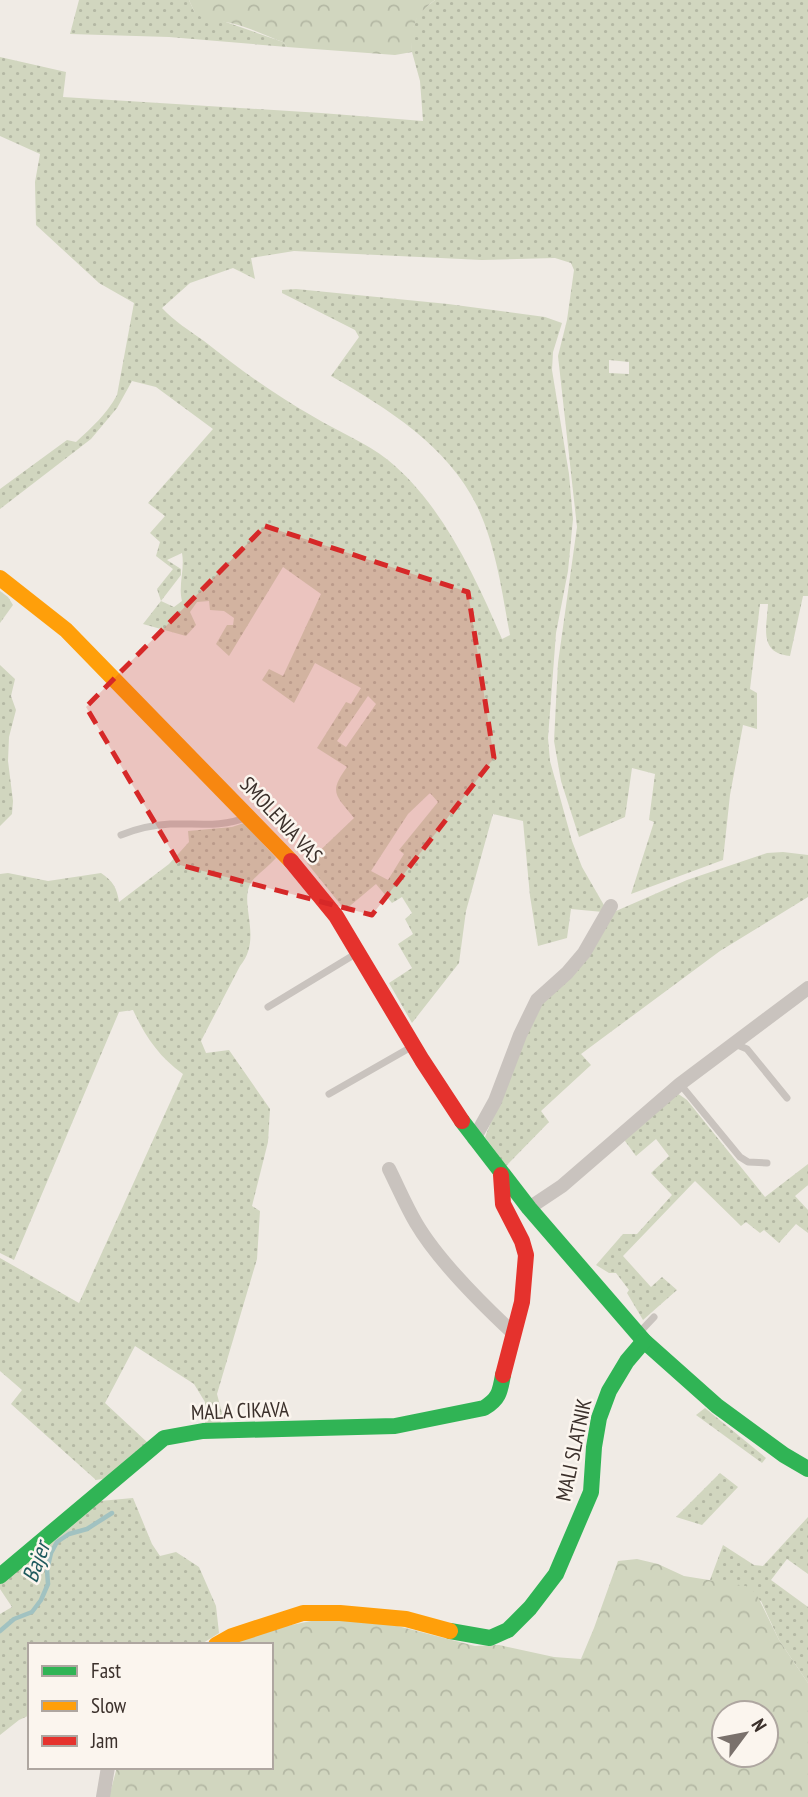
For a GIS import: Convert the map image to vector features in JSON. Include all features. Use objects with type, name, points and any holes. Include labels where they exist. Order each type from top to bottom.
[{"type":"street","name":"SMOLENJA VAS","points":[[0,578],[66,630],[316,888],[474,1139],[529,1208]]},
{"type":"street","points":[[474,1139],[495,1101],[520,1035],[537,1000],[567,973],[584,953],[611,906]]},
{"type":"street","points":[[808,988],[680,1084],[562,1186],[529,1208],[641,1338],[717,1406],[784,1455],[808,1469]]},
{"type":"street","points":[[390,1170],[427,1241],[513,1333]]},
{"type":"street","name":"SMOLENJA VAS","points":[[447,1413],[484,1408],[496,1401],[522,1302],[526,1255],[522,1241],[503,1204],[501,1175]]},
{"type":"street","name":"MALI SLATNIK","points":[[220,1643],[232,1636],[303,1613],[340,1612],[406,1619],[490,1638],[508,1630],[530,1608],[556,1573],[591,1492],[594,1447],[599,1418],[608,1391],[641,1338]]},
{"type":"street","name":"MALA CIKAVA","points":[[0,1576],[164,1438],[203,1431],[395,1426],[447,1413]]},
{"type":"street","points":[[103,1797],[108,1769]]},
{"type":"lane","points":[[121,835],[144,826],[205,826],[231,823],[248,816]]},
{"type":"lane","points":[[268,1007],[357,953]]},
{"type":"lane","points":[[735,1043],[747,1049],[788,1098]]},
{"type":"lane","points":[[329,1094],[414,1046]]},
{"type":"lane","points":[[680,1084],[740,1157],[748,1162],[766,1163]]},
{"type":"lane","points":[[641,1338],[654,1317]]},
{"type":"highlighted area","points":[[265,526],[468,592],[494,758],[372,915],[180,865],[86,707]]},
{"type":"green space","points":[[79,0],[189,0],[194,11],[283,42],[287,47],[169,37],[70,34]]},
{"type":"green space","points":[[189,0],[435,0],[422,11],[415,22],[412,52],[395,55],[287,47],[283,42],[246,28],[226,22],[207,22],[194,11]]},
{"type":"green space","points":[[435,0],[808,0],[808,596],[803,596],[790,656],[773,650],[769,644],[766,630],[768,604],[760,604],[750,689],[757,693],[757,729],[743,725],[730,795],[723,860],[631,894],[654,822],[649,820],[655,774],[632,768],[625,817],[579,837],[561,781],[554,741],[558,663],[577,527],[558,356],[567,320],[574,270],[571,263],[555,258],[482,260],[294,251],[251,258],[255,279],[233,268],[190,283],[162,308],[258,381],[300,409],[370,448],[407,478],[441,519],[455,542],[502,639],[510,635],[498,569],[484,521],[465,484],[433,447],[414,431],[373,401],[331,376],[359,337],[355,330],[282,293],[282,290],[296,289],[448,304],[545,317],[562,323],[553,352],[552,370],[569,474],[573,519],[568,571],[556,633],[548,738],[550,761],[572,841],[582,867],[605,907],[603,912],[571,909],[567,938],[538,946],[523,821],[493,814],[466,911],[459,963],[412,1023],[389,983],[412,968],[398,944],[413,934],[405,919],[412,913],[402,897],[392,903],[376,884],[345,910],[307,863],[354,818],[339,799],[336,788],[347,767],[317,748],[346,702],[351,704],[361,688],[315,663],[294,703],[262,680],[269,669],[283,676],[321,594],[283,567],[229,656],[216,644],[227,625],[233,625],[234,618],[224,611],[210,610],[209,601],[197,602],[190,612],[196,625],[186,636],[143,624],[161,601],[157,589],[173,569],[156,556],[160,542],[150,533],[165,516],[148,503],[213,429],[156,387],[132,381],[117,408],[91,439],[0,509],[0,489],[67,440],[76,442],[113,402],[117,395],[134,303],[99,283],[36,225],[35,182],[40,154],[0,136],[0,57],[66,72],[63,97],[423,121],[420,81],[412,52],[412,30],[418,14]],"holes":[[[609,360],[629,362],[629,374],[609,373]],[[182,553],[182,601],[174,607],[161,601],[181,575],[181,569],[167,560]],[[368,696],[376,704],[346,747],[337,741]],[[430,793],[438,802],[399,850],[404,854],[388,880],[371,871],[408,814]]]},
{"type":"green space","points":[[0,591],[13,605],[0,623]]},
{"type":"green space","points":[[0,665],[15,679],[11,696],[16,710],[9,737],[8,761],[12,814],[0,826]]},
{"type":"green space","points":[[244,823],[276,858],[252,881],[248,889],[250,943],[247,955],[201,1041],[206,1053],[229,1050],[270,1109],[268,1142],[252,1206],[260,1211],[257,1259],[217,1394],[223,1417],[219,1426],[205,1427],[205,1402],[194,1384],[135,1346],[105,1403],[148,1443],[108,1478],[96,1480],[11,1404],[22,1390],[0,1371],[0,1258],[79,1303],[183,1074],[154,1045],[133,1010],[119,1012],[14,1260],[0,1253],[0,874],[8,873],[48,881],[101,873],[114,885],[119,902],[169,864],[189,842],[188,831],[232,827]]},
{"type":"green space","points":[[767,853],[808,855],[808,897],[720,951],[581,1054],[591,1065],[541,1111],[549,1122],[506,1166],[485,1137],[519,1052],[542,1004],[616,911],[687,880]]},
{"type":"green space","points":[[677,1093],[687,1100],[765,1197],[808,1164],[808,1185],[795,1196],[808,1210],[808,1233],[796,1224],[779,1243],[764,1230],[760,1233],[746,1222],[741,1226],[695,1181],[623,1256],[651,1287],[662,1277],[677,1290],[643,1320],[627,1293],[629,1290],[616,1273],[609,1273],[596,1265],[623,1234],[637,1234],[672,1195],[651,1173],[669,1156],[656,1139],[636,1156],[625,1141],[626,1135]]},
{"type":"green space","points":[[705,1408],[766,1458],[762,1463],[696,1415]]},
{"type":"green space","points":[[720,1473],[738,1487],[702,1525],[676,1517]]},
{"type":"green space","points":[[133,1498],[152,1544],[160,1556],[176,1552],[199,1567],[216,1606],[219,1633],[203,1643],[28,1643],[28,1716],[0,1735],[0,1614],[12,1607],[0,1589],[0,1583],[100,1501]]},
{"type":"green space","points":[[808,1517],[808,1574],[787,1559],[771,1580],[808,1607],[808,1683],[779,1640],[761,1601],[710,1580],[723,1545],[754,1565],[763,1566]]},
{"type":"green space","points":[[637,1559],[658,1564],[684,1576],[746,1586],[756,1593],[779,1640],[808,1683],[808,1797],[109,1797],[116,1769],[273,1769],[273,1643],[235,1643],[262,1631],[316,1620],[382,1622],[475,1646],[499,1645],[554,1657],[581,1659],[618,1561]]},
{"type":"waterway","name":"Bajer","points":[[0,1631],[14,1619],[32,1612],[41,1600],[48,1584],[47,1570],[51,1553],[57,1542],[69,1534],[87,1529],[112,1513]]},
{"type":"traffic: fast","points":[[462,1121],[529,1208],[644,1341],[717,1406],[784,1455],[808,1469]]},
{"type":"traffic: fast","points":[[450,1631],[490,1638],[508,1630],[530,1608],[556,1574],[591,1492],[599,1418],[609,1391],[627,1361],[644,1341]]},
{"type":"traffic: fast","points":[[0,1576],[164,1438],[203,1431],[395,1426],[484,1408],[498,1394],[503,1375]]},
{"type":"traffic: slow","points":[[0,578],[66,630],[291,861]]},
{"type":"traffic: slow","points":[[220,1643],[232,1636],[303,1613],[340,1613],[406,1619],[450,1631]]},
{"type":"traffic: jam","points":[[291,861],[336,916],[422,1060],[462,1121]]},
{"type":"traffic: jam","points":[[501,1175],[503,1204],[522,1241],[526,1255],[522,1302],[503,1375]]}]
